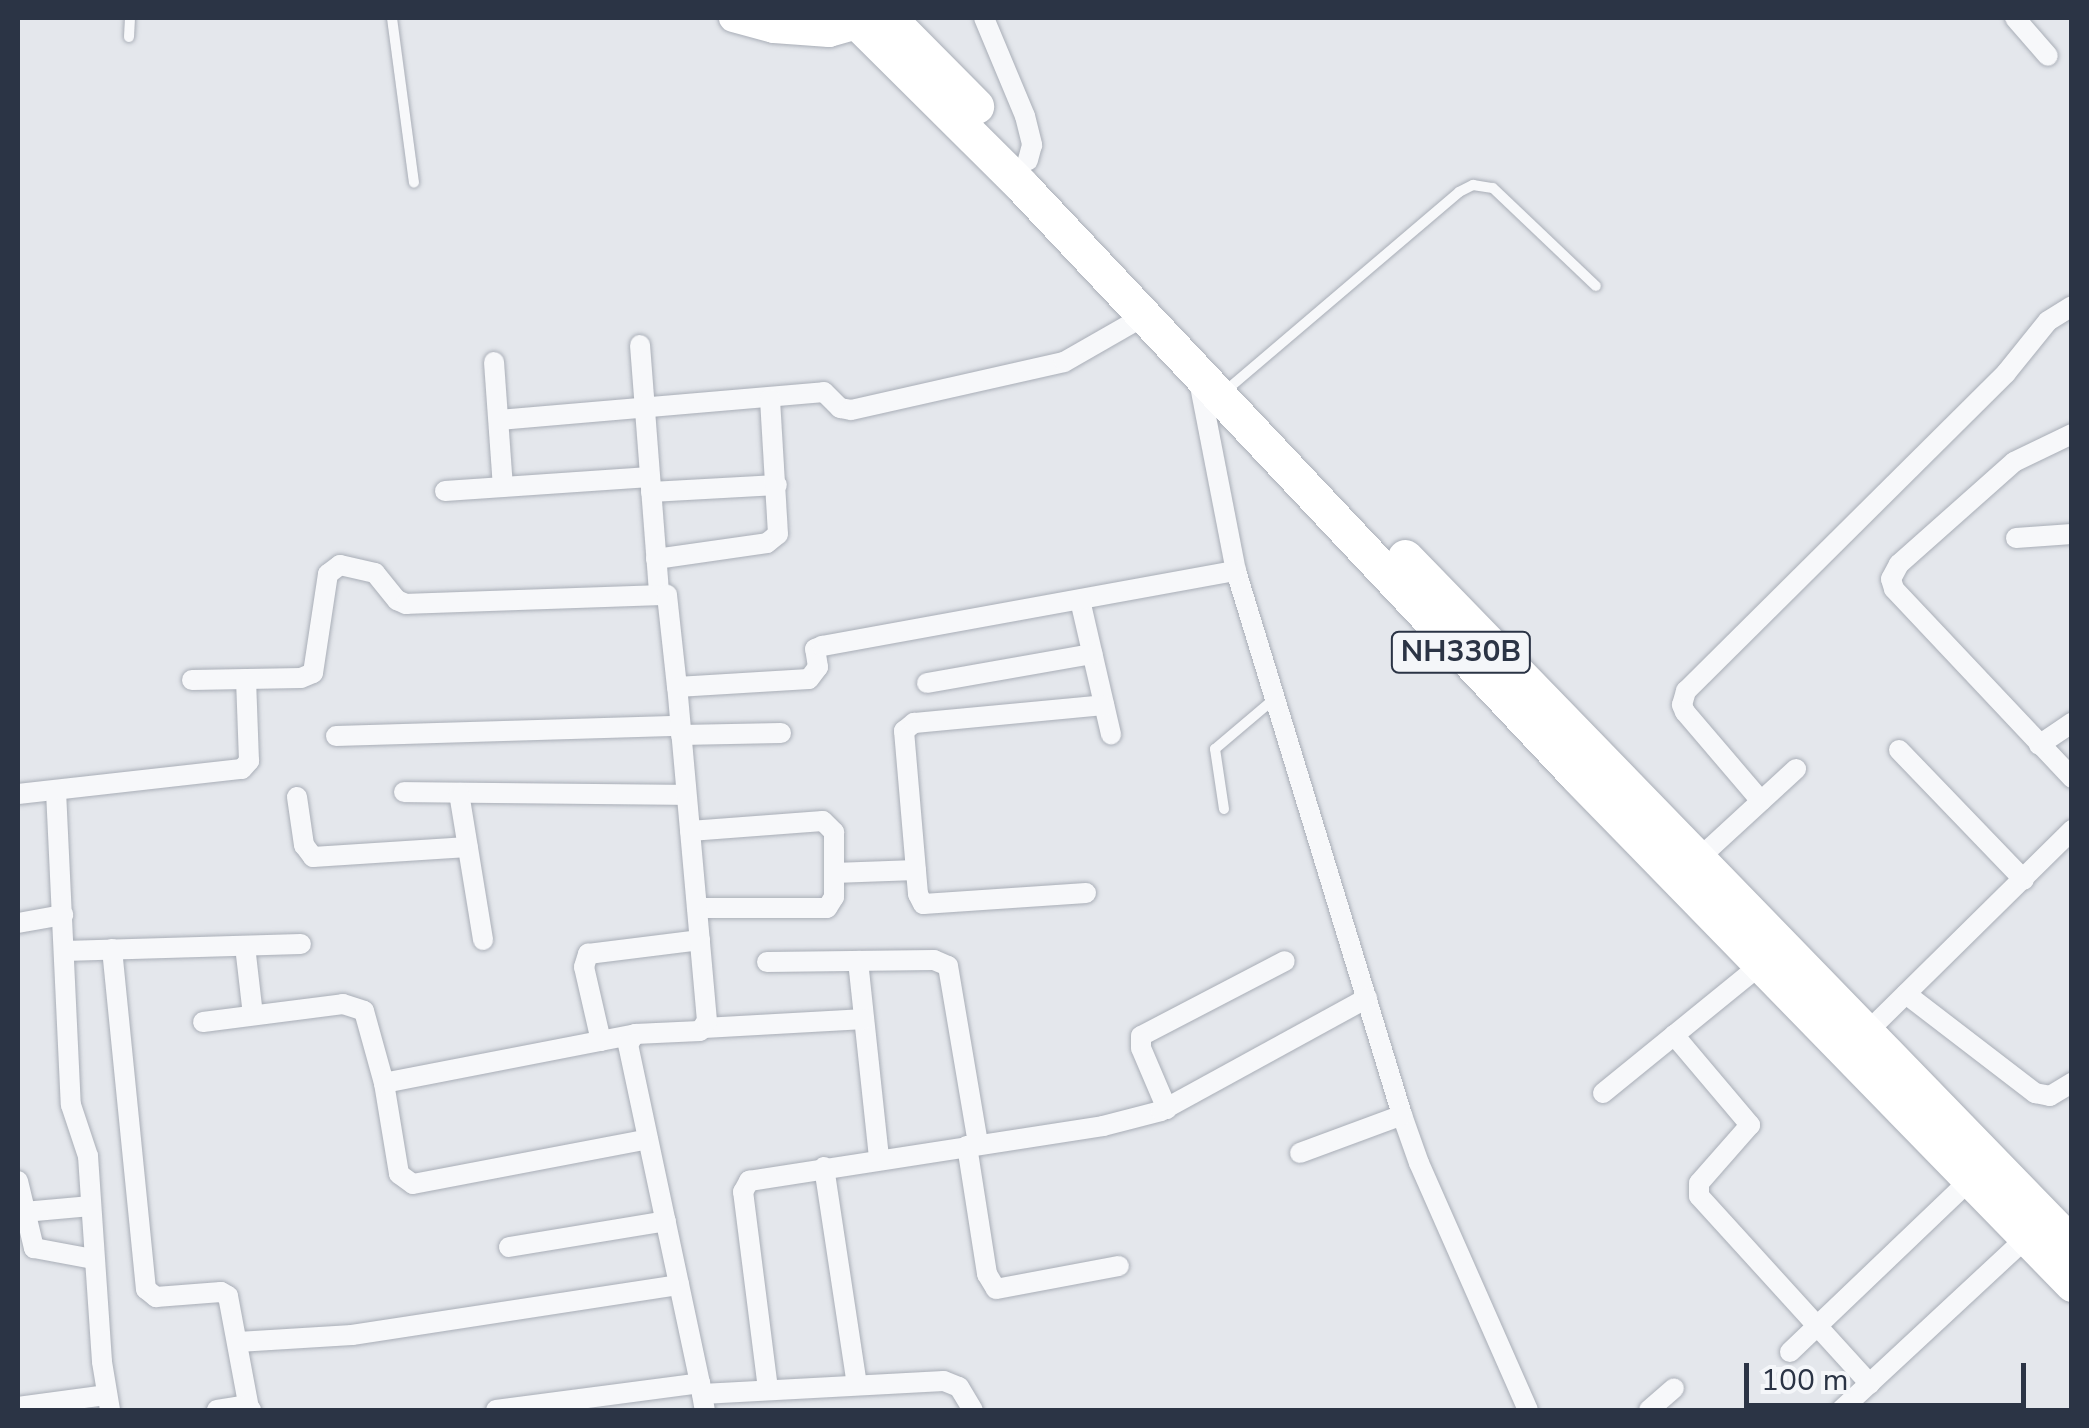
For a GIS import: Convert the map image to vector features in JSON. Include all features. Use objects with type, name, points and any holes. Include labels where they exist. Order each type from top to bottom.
[{"type":"highway","name":"NH330B","points":[[867,19],[1028,160],[1578,777],[1762,964],[1857,1042],[2072,1244]]},
{"type":"highway","name":"NH330B","points":[[867,19],[1197,369],[1229,387],[1696,861],[1857,1042],[1971,1179],[2072,1284]]},
{"type":"main road","points":[[733,18],[774,29],[828,34],[867,19]]},
{"type":"street","points":[[984,18],[1025,116],[1032,144],[1028,160]]},
{"type":"street","points":[[2015,18],[2048,56]]},
{"type":"street","points":[[1761,800],[1686,712],[1682,705],[1686,691],[2006,373],[2048,322],[2072,306]]},
{"type":"street","points":[[498,420],[824,392],[845,411],[1064,362],[1146,315]]},
{"type":"street","points":[[640,345],[659,592]]},
{"type":"street","points":[[494,362],[503,487]]},
{"type":"street","points":[[1197,369],[1236,571],[1402,1115],[1528,1410]]},
{"type":"street","points":[[656,560],[774,540],[780,526],[770,399]]},
{"type":"street","points":[[2072,434],[2014,462],[1899,564],[1891,579],[1894,589],[2072,778]]},
{"type":"street","points":[[445,491],[777,485]]},
{"type":"street","points":[[2016,538],[2072,534]]},
{"type":"street","points":[[192,680],[301,678],[313,673],[328,574],[340,566],[375,573],[397,600],[406,604],[510,603],[659,592],[670,601],[705,1028]]},
{"type":"street","points":[[676,687],[809,679],[818,667],[814,649],[822,646],[1236,571]]},
{"type":"street","points":[[1080,600],[1110,734]]},
{"type":"street","points":[[928,683],[1092,654]]},
{"type":"street","points":[[18,794],[247,766],[246,679]]},
{"type":"street","points":[[1086,893],[928,906],[918,894],[908,726],[1104,706]]},
{"type":"street","points":[[2039,745],[2072,724]]},
{"type":"street","points":[[336,736],[680,731],[781,734]]},
{"type":"street","points":[[1898,750],[2024,880]]},
{"type":"street","points":[[1696,861],[1796,769]]},
{"type":"street","points":[[18,1407],[108,1403],[93,1259],[88,1156],[71,1105],[56,791]]},
{"type":"street","points":[[404,792],[686,795]]},
{"type":"street","points":[[459,792],[483,940]]},
{"type":"street","points":[[296,797],[304,846],[314,857],[468,848]]},
{"type":"street","points":[[690,830],[823,822],[834,832],[832,903],[820,911],[697,908]]},
{"type":"street","points":[[1857,1042],[2072,830]]},
{"type":"street","points":[[834,874],[916,870]]},
{"type":"street","points":[[18,924],[63,915]]},
{"type":"street","points":[[600,1041],[584,967],[588,954],[700,940]]},
{"type":"street","points":[[64,950],[301,944]]},
{"type":"street","points":[[244,946],[254,1016]]},
{"type":"street","points":[[112,949],[146,1288],[156,1297],[220,1292],[228,1296],[250,1409],[217,1410]]},
{"type":"street","points":[[767,962],[934,960],[948,966],[987,1274],[996,1289],[1119,1266]]},
{"type":"street","points":[[858,961],[880,1159]]},
{"type":"street","points":[[1167,1109],[1142,1048],[1142,1036],[1285,961]]},
{"type":"street","points":[[1603,1093],[1762,964]]},
{"type":"street","points":[[1906,994],[2035,1093],[2050,1096],[2072,1083]]},
{"type":"street","points":[[768,1389],[744,1186],[755,1178],[1102,1126],[1167,1109],[1367,998]]},
{"type":"street","points":[[203,1022],[354,1006],[368,1019],[384,1083],[398,1174],[414,1184],[648,1138]]},
{"type":"street","points":[[384,1083],[636,1034],[864,1020]]},
{"type":"street","points":[[636,1034],[628,1044],[702,1396]]},
{"type":"street","points":[[1674,1036],[1750,1125],[1699,1184],[1699,1196],[1870,1384]]},
{"type":"street","points":[[1300,1153],[1402,1115]]},
{"type":"street","points":[[824,1168],[858,1385]]},
{"type":"street","points":[[1790,1352],[1971,1179]]},
{"type":"street","points":[[18,1181],[34,1248],[93,1259]]},
{"type":"street","points":[[24,1212],[91,1206]]},
{"type":"street","points":[[510,1247],[666,1221]]},
{"type":"street","points":[[1841,1410],[2028,1237]]},
{"type":"street","points":[[238,1342],[352,1335],[679,1285]]},
{"type":"street","points":[[496,1410],[768,1389],[944,1381],[960,1386],[973,1410]]},
{"type":"street","points":[[1649,1410],[1674,1388]]},
{"type":"lane","points":[[128,36],[130,18]]},
{"type":"lane","points":[[392,18],[414,183]]},
{"type":"lane","points":[[1229,387],[1472,185],[1493,188],[1596,286]]},
{"type":"lane","points":[[1224,810],[1215,749],[1275,698]]}]
